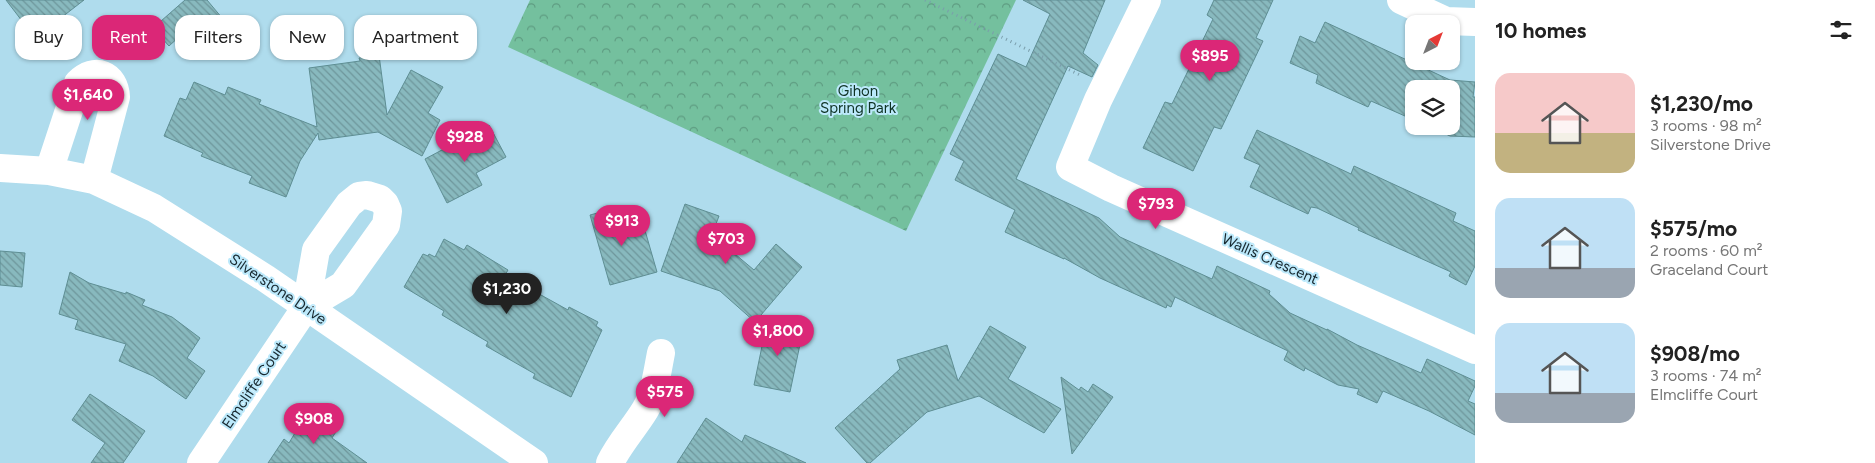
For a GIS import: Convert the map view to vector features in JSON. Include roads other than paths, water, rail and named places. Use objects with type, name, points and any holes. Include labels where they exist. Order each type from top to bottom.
[{"type":"street","name":"Wallis Crescent","points":[[1147,0],[1105,87],[1070,167],[1120,192],[1475,350]]},
{"type":"street","points":[[1401,0],[1446,21],[1475,22]]},
{"type":"street","points":[[49,171],[78,82],[90,74],[103,75],[114,84],[116,97],[94,180]]},
{"type":"street","name":"Silverstone Drive","points":[[0,168],[49,171],[94,180],[154,208],[265,278],[534,463]]},
{"type":"street","name":"Elmcliffe Court","points":[[201,463],[306,306]]},
{"type":"street","points":[[610,463],[652,397],[661,353]]},
{"type":"park label","name":"Gihon Spring Park","points":[[858,100]]}]
